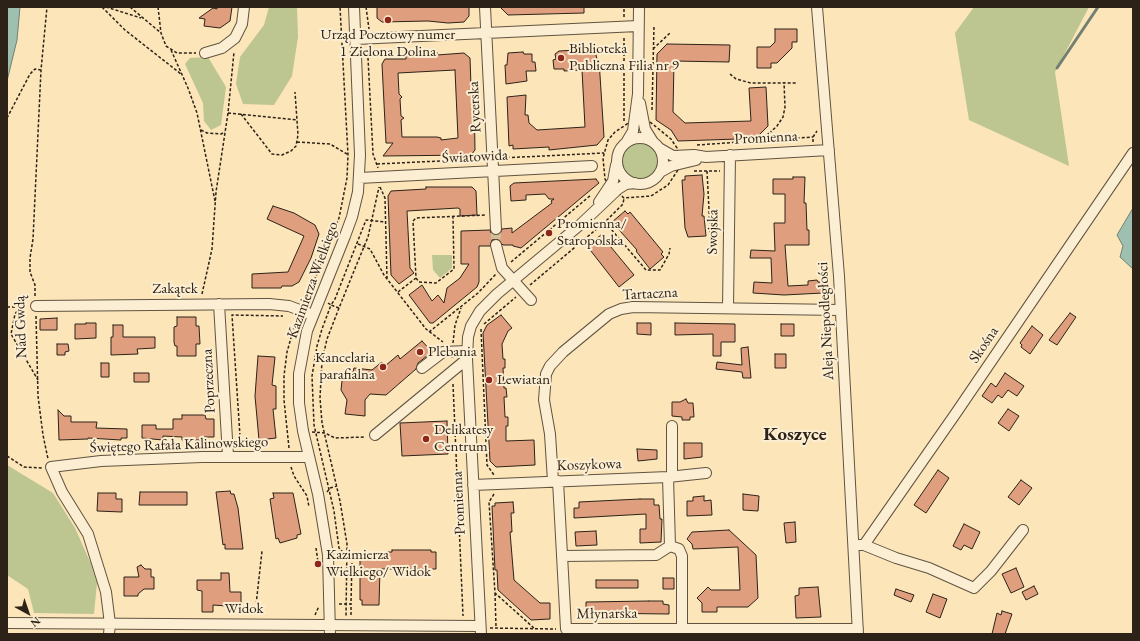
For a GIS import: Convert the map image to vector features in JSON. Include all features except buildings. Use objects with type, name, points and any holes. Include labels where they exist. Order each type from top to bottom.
[{"type":"street","points":[[205,53],[222,48],[234,38],[242,24],[244,7]]},
{"type":"street","name":"Kazimierza Wielkiego","points":[[330,629],[330,604],[324,530],[300,416],[299,381],[303,350],[313,315],[352,217],[360,178],[354,7]]},
{"type":"street","name":"Rycerska","points":[[485,7],[496,229]]},
{"type":"street","points":[[639,7],[638,94],[647,134],[656,145],[668,155],[678,156]]},
{"type":"street","name":"Aleja Niepodległości","points":[[816,7],[859,545],[858,631]]},
{"type":"street","points":[[356,39],[638,26]]},
{"type":"street","points":[[611,188],[619,150],[633,131],[645,122]]},
{"type":"street","points":[[616,163],[622,176],[635,183],[649,182],[660,172],[663,160],[656,145],[640,137],[627,141]]},
{"type":"street","name":"Promienna","points":[[660,172],[671,166],[678,156],[706,157],[828,150]]},
{"type":"street","name":"Skośna","points":[[859,545],[956,413],[1133,153]]},
{"type":"street","name":"Swojska","points":[[728,308],[730,156]]},
{"type":"street","name":"Światowida","points":[[360,178],[379,182],[494,171],[592,166]]},
{"type":"street","name":"Promienna","points":[[480,630],[467,355],[469,332],[476,316],[497,294],[596,209],[611,188],[635,183]]},
{"type":"street","points":[[496,245],[502,268],[531,300]]},
{"type":"street","name":"Poprzeczna","points":[[219,304],[228,456]]},
{"type":"street","name":"Zakątek","points":[[36,306],[280,304],[298,313],[313,315]]},
{"type":"street","name":"Tartaczna","points":[[556,481],[544,400],[544,383],[550,366],[563,352],[604,317],[621,309],[633,307],[841,310]]},
{"type":"street","points":[[375,435],[456,368],[467,355],[453,351],[441,353],[422,368]]},
{"type":"street","points":[[670,546],[672,426]]},
{"type":"street","name":"Świętego Rafała Kalinowskiego","points":[[51,467],[101,461],[228,456],[309,457]]},
{"type":"street","points":[[51,467],[62,492],[88,534],[106,592],[110,624],[109,634]]},
{"type":"street","name":"Koszykowa","points":[[473,485],[670,477],[706,473]]},
{"type":"street","name":"Młynarska","points":[[556,481],[566,629],[602,631],[664,631],[682,628],[749,631],[772,629],[858,631]]},
{"type":"street","points":[[859,545],[929,568],[974,588],[991,571],[1023,530]]},
{"type":"street","points":[[562,556],[656,555],[670,546]]},
{"type":"street","points":[[670,546],[678,549],[682,556],[682,628]]},
{"type":"street","name":"Widok","points":[[7,623],[314,624],[330,629],[346,625],[464,626],[480,630]]},
{"type":"path","name":"Nad Gwdą","points":[[47,7],[41,70],[33,239],[30,258],[30,272],[35,285],[38,380],[43,436],[51,467]]},
{"type":"path","points":[[102,7],[125,30],[182,74]]},
{"type":"path","points":[[106,7],[143,18]]},
{"type":"path","points":[[130,7],[161,33]]},
{"type":"path","points":[[158,7],[161,33],[166,46],[177,53],[205,53]]},
{"type":"path","points":[[310,511],[307,496],[294,476],[289,457],[290,442],[284,400],[284,376],[287,352],[298,313],[309,294],[339,218],[344,196],[348,154],[340,7]]},
{"type":"path","points":[[346,625],[348,553],[340,501],[320,410],[322,361],[326,339],[364,247],[372,222],[379,182],[379,171],[373,154],[368,58],[370,38],[366,7]]},
{"type":"path","points":[[624,7],[624,125]]},
{"type":"path","points":[[652,112],[654,26]]},
{"type":"path","points":[[653,49],[670,33]]},
{"type":"path","points":[[200,304],[212,249],[215,204],[228,113],[234,38]]},
{"type":"path","points":[[171,50],[198,114],[215,204]]},
{"type":"path","points":[[7,118],[30,74],[35,69],[41,70]]},
{"type":"path","points":[[730,74],[736,79],[751,83],[797,83]]},
{"type":"path","points":[[761,140],[777,126],[783,117],[785,106],[784,82]]},
{"type":"path","points":[[241,114],[272,154],[282,155],[291,152],[296,146],[298,135],[295,92]]},
{"type":"path","points":[[228,113],[297,120]]},
{"type":"path","points":[[496,628],[489,502],[495,491],[495,476],[487,465],[481,331],[483,326],[605,222],[623,204],[611,188],[603,169],[604,151],[608,140],[624,125],[645,122],[663,131],[678,156]]},
{"type":"path","points":[[201,130],[207,133],[221,134],[225,132]]},
{"type":"path","points":[[691,145],[813,137]]},
{"type":"path","points":[[297,142],[330,144],[348,154]]},
{"type":"path","points":[[611,188],[641,198],[660,192],[674,178],[678,170],[678,156],[683,146]]},
{"type":"path","points":[[707,171],[711,248]]},
{"type":"path","points":[[379,182],[386,198],[385,222],[387,278]]},
{"type":"path","points":[[429,332],[486,287],[502,268],[596,191]]},
{"type":"path","points":[[453,217],[454,269],[436,283],[419,282],[416,278],[413,221],[416,218],[495,215]]},
{"type":"path","points":[[314,624],[315,616],[320,604],[351,604],[352,557],[351,554],[339,548],[334,510],[314,425],[312,409],[314,359],[322,329],[358,244],[366,220],[372,222],[385,222]]},
{"type":"path","points":[[605,222],[646,270],[660,270],[669,254],[670,248]]},
{"type":"path","points":[[358,244],[370,249],[387,278],[429,332],[453,351]]},
{"type":"path","points":[[398,292],[416,278]]},
{"type":"path","points":[[309,294],[339,308]]},
{"type":"path","points":[[7,307],[36,306]]},
{"type":"path","points":[[20,307],[14,314],[11,334],[38,380]]},
{"type":"path","points":[[453,351],[452,337],[461,308]]},
{"type":"path","points":[[240,436],[232,316],[298,313]]},
{"type":"path","points":[[456,368],[453,377],[453,406],[464,626]]},
{"type":"path","points":[[325,433],[335,438],[375,435]]},
{"type":"path","points":[[7,456],[24,467],[36,469],[51,467]]},
{"type":"path","points":[[316,546],[318,568]]},
{"type":"path","points":[[254,624],[262,551]]},
{"type":"path","points":[[495,593],[535,629]]},
{"type":"path","points":[[480,630],[496,628],[566,629]]},
{"type":"green space","points":[[269,7],[297,7],[298,37],[292,76],[274,105],[243,104],[236,84],[240,57],[264,25]]},
{"type":"green space","points":[[974,7],[1089,7],[1055,72],[1069,166],[969,120],[955,33]]},
{"type":"green space","points":[[208,57],[226,87],[221,125],[211,130],[204,121],[203,103],[185,64],[190,58]]},
{"type":"green space","points":[[640,142],[650,145],[655,150],[658,160],[655,170],[650,175],[640,178],[630,175],[625,170],[622,160],[625,150],[630,145]]},
{"type":"green space","points":[[432,255],[452,255],[452,268],[440,278],[433,270]]},
{"type":"green space","points":[[7,465],[53,493],[75,528],[91,564],[97,583],[94,614],[34,613],[28,589],[7,575]]},
{"type":"shaded area","points":[[7,7],[20,7],[17,40],[7,81]]},
{"type":"shaded area","points":[[1133,208],[1133,269],[1120,257],[1123,246],[1117,235]]},
{"type":"waterway","points":[[1057,68],[1098,7]]},
{"type":"tunnel","points":[[496,229],[496,245]]},
{"type":"place","name":"Urząd Pocztowy numer 1 Zielona Dolina","points":[[388,20]]},
{"type":"place","name":"Biblioteka Publiczna Filia nr 9","points":[[561,58]]},
{"type":"place","name":"Promienna/ Staropolska","points":[[549,233]]},
{"type":"place","name":"Plebania","points":[[420,352]]},
{"type":"place","name":"Kancelaria parafialna","points":[[383,367]]},
{"type":"place","name":"Lewiatan","points":[[489,380]]},
{"type":"place","name":"Delikatesy Centrum","points":[[426,439]]},
{"type":"place","name":"Kazimierza Wielkiego/ Widok","points":[[318,564]]},
{"type":"district","name":"Koszyce","points":[[795,435]]}]
